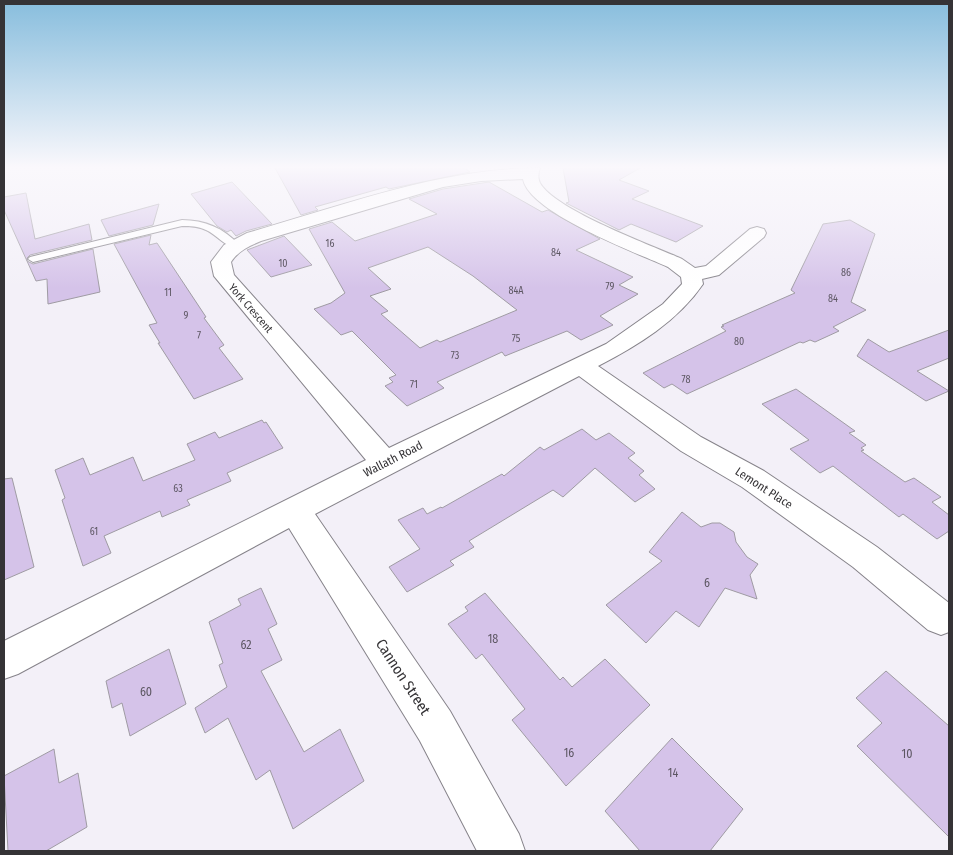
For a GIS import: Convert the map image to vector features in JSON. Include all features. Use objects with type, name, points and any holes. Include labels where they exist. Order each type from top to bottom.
[{"type":"street","points":[[234,245],[254,237],[355,208]]},
{"type":"street","points":[[558,208],[565,213],[668,259],[691,275],[712,272],[757,233]]},
{"type":"street","name":"York Crescent","points":[[234,245],[221,262],[224,276],[385,463]]},
{"type":"street","name":"Wallath Road","points":[[4,662],[294,509],[614,349],[671,309],[693,284],[691,275]]},
{"type":"street","name":"Lemont Place","points":[[581,366],[691,444],[753,479],[865,557],[941,618]]},
{"type":"street","name":"Cannon Street","points":[[294,509],[434,726],[502,851]]},
{"type":"lane","points":[[33,259],[182,223],[198,223],[210,226],[234,245]]},
{"type":"building","points":[[4,208],[29,208],[35,239],[89,224],[92,240],[30,255],[27,261],[33,264],[93,249],[100,292],[48,304],[47,279],[36,281],[4,210]]},
{"type":"building","points":[[145,208],[158,208],[153,225],[109,236],[101,220]]},
{"type":"building","points":[[202,208],[257,208],[272,224],[246,231],[236,236],[231,230],[227,232],[217,226]]},
{"type":"building","points":[[297,208],[316,208],[318,210],[301,215]]},
{"type":"building","points":[[426,208],[535,208],[542,212],[548,210],[600,239],[576,250],[633,277],[619,285],[638,294],[600,316],[613,325],[581,340],[567,331],[505,356],[502,352],[437,382],[444,388],[407,406],[385,386],[393,382],[389,378],[396,375],[352,331],[341,335],[314,309],[331,303],[345,293],[309,229],[332,222],[355,241],[437,214]],"holes":[[[428,247],[473,276],[517,310],[440,342],[437,340],[420,348],[381,314],[388,311],[370,296],[391,289],[368,268]]]},
{"type":"building","points":[[576,208],[655,208],[703,226],[676,242],[631,224],[619,230]]},
{"type":"building","points":[[850,220],[875,234],[851,302],[866,310],[833,327],[839,331],[815,342],[810,340],[803,343],[800,342],[687,394],[672,384],[664,388],[643,373],[726,331],[721,327],[724,326],[722,325],[795,293],[791,290],[823,224]]},
{"type":"building","points":[[151,235],[149,245],[157,243],[206,317],[204,318],[224,345],[219,348],[243,379],[194,399],[158,343],[160,343],[149,325],[157,323],[114,244]]},
{"type":"building","points":[[284,236],[312,265],[271,277],[247,250]]},
{"type":"building","points":[[949,330],[949,358],[917,371],[949,391],[926,401],[857,356],[868,339],[889,352]]},
{"type":"building","points":[[796,389],[855,431],[849,433],[866,445],[861,448],[864,450],[861,451],[905,482],[914,478],[941,497],[932,502],[949,515],[949,531],[937,539],[903,514],[899,517],[833,466],[820,473],[790,449],[809,440],[762,404]]},
{"type":"building","points":[[262,420],[264,423],[266,422],[283,448],[227,473],[231,481],[187,500],[190,505],[162,517],[160,511],[104,536],[111,553],[83,566],[62,500],[65,498],[55,470],[83,458],[90,475],[133,457],[143,481],[195,460],[187,444],[215,432],[219,438]]},
{"type":"building","points":[[582,429],[596,440],[609,433],[635,453],[628,458],[644,471],[639,475],[655,489],[635,502],[595,468],[563,497],[553,490],[469,541],[474,547],[450,561],[454,565],[407,592],[389,567],[420,549],[398,520],[423,508],[427,514],[442,508],[502,474],[504,476],[540,447],[544,450]]},
{"type":"building","points":[[12,478],[34,567],[4,580],[4,479]]},
{"type":"building","points":[[682,512],[701,527],[712,523],[720,523],[734,532],[736,542],[747,557],[758,564],[750,575],[757,599],[725,588],[699,627],[676,611],[646,643],[606,605],[662,561],[649,552]]},
{"type":"building","points":[[261,588],[277,624],[268,629],[282,660],[261,671],[304,752],[340,729],[364,781],[293,829],[270,770],[256,780],[228,718],[205,733],[195,708],[227,687],[219,665],[223,663],[209,622],[241,605],[238,599]]},
{"type":"building","points":[[485,593],[560,680],[563,677],[572,687],[605,659],[650,705],[566,786],[512,720],[525,709],[482,654],[476,659],[448,624],[468,611],[465,607]]},
{"type":"building","points":[[169,649],[186,704],[130,736],[122,703],[112,708],[106,681]]},
{"type":"building","points":[[886,671],[949,726],[949,837],[857,746],[882,723],[856,698]]},
{"type":"building","points":[[672,738],[743,809],[710,851],[640,851],[605,811]]},
{"type":"building","points":[[54,749],[59,783],[78,773],[87,827],[46,851],[8,851],[4,776]]}]
